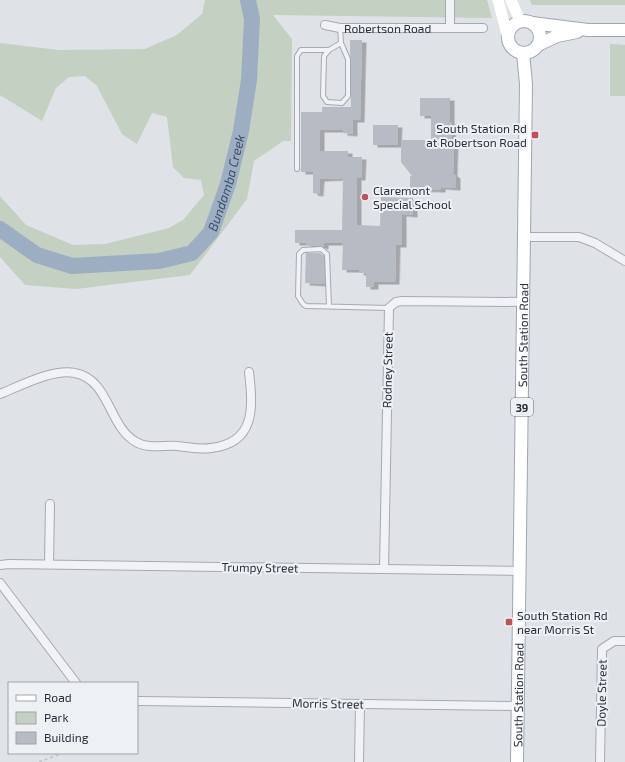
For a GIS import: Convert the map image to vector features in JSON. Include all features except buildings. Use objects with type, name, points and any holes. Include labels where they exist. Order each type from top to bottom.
[{"type":"main road","points":[[498,0],[512,48],[523,53],[534,49],[538,45],[557,36],[588,30]]},
{"type":"main road","points":[[511,0],[526,22],[538,30],[540,40],[538,45]]},
{"type":"main road","points":[[508,38],[511,27],[526,22],[588,30],[625,30]]},
{"type":"main road","name":"South Station Road","points":[[517,762],[526,84],[523,53]]},
{"type":"street","points":[[450,0],[450,28]]},
{"type":"street","name":"Robertson Road","points":[[326,25],[340,28],[483,28]]},
{"type":"street","points":[[524,237],[579,238],[595,243],[625,261]]},
{"type":"street","points":[[389,308],[396,302],[402,300],[524,302]]},
{"type":"street","name":"Rodney Street","points":[[384,569],[389,308]]},
{"type":"street","points":[[0,394],[52,375],[64,372],[75,373],[92,380],[99,388],[123,429],[136,442],[147,446],[209,449],[233,442],[248,425],[251,414],[252,394],[248,372]]},
{"type":"street","points":[[49,564],[50,504]]},
{"type":"street","name":"Trumpy Street","points":[[0,565],[49,564],[520,571]]},
{"type":"street","points":[[0,583],[75,682]]},
{"type":"street","name":"Doyle Street","points":[[600,762],[602,649],[614,641],[625,640]]},
{"type":"street","name":"Morris Street","points":[[138,700],[518,706]]},
{"type":"street","points":[[359,762],[360,704]]},
{"type":"lane","points":[[340,28],[341,43],[348,59],[348,96],[339,104],[327,102],[323,96],[324,56],[329,50],[341,43]]},
{"type":"lane","points":[[297,168],[297,56],[301,50],[329,50]]},
{"type":"lane","points":[[329,306],[327,254],[321,249],[303,250],[299,254],[298,296],[300,301],[306,306],[389,308]]},
{"type":"path","points":[[39,762],[60,754]]},
{"type":"green space","points":[[205,0],[487,0],[492,18],[273,15],[292,39],[291,141],[283,141],[254,161],[247,199],[190,275],[76,289],[25,285],[0,257],[0,196],[26,225],[73,245],[105,244],[169,228],[183,220],[204,195],[201,180],[184,178],[173,167],[167,117],[152,113],[137,144],[122,134],[97,86],[85,76],[69,77],[56,88],[42,121],[0,95],[0,43],[59,50],[145,49],[177,35],[202,14]]},
{"type":"green space","points":[[530,0],[625,0],[625,5],[532,5]]},
{"type":"green space","points":[[610,44],[625,45],[625,96],[610,96]]},
{"type":"waterway","name":"Bundamba Creek","points":[[0,229],[37,255],[72,266],[159,261],[192,253],[211,232],[228,184],[241,131],[249,80],[252,19],[248,0]]},
{"type":"place","name":"South Station Rd at Robertson Road","points":[[535,135]]},
{"type":"place","name":"Claremont Special School","points":[[365,197]]},
{"type":"place","name":"South Station Rd near Morris St","points":[[509,622]]}]
